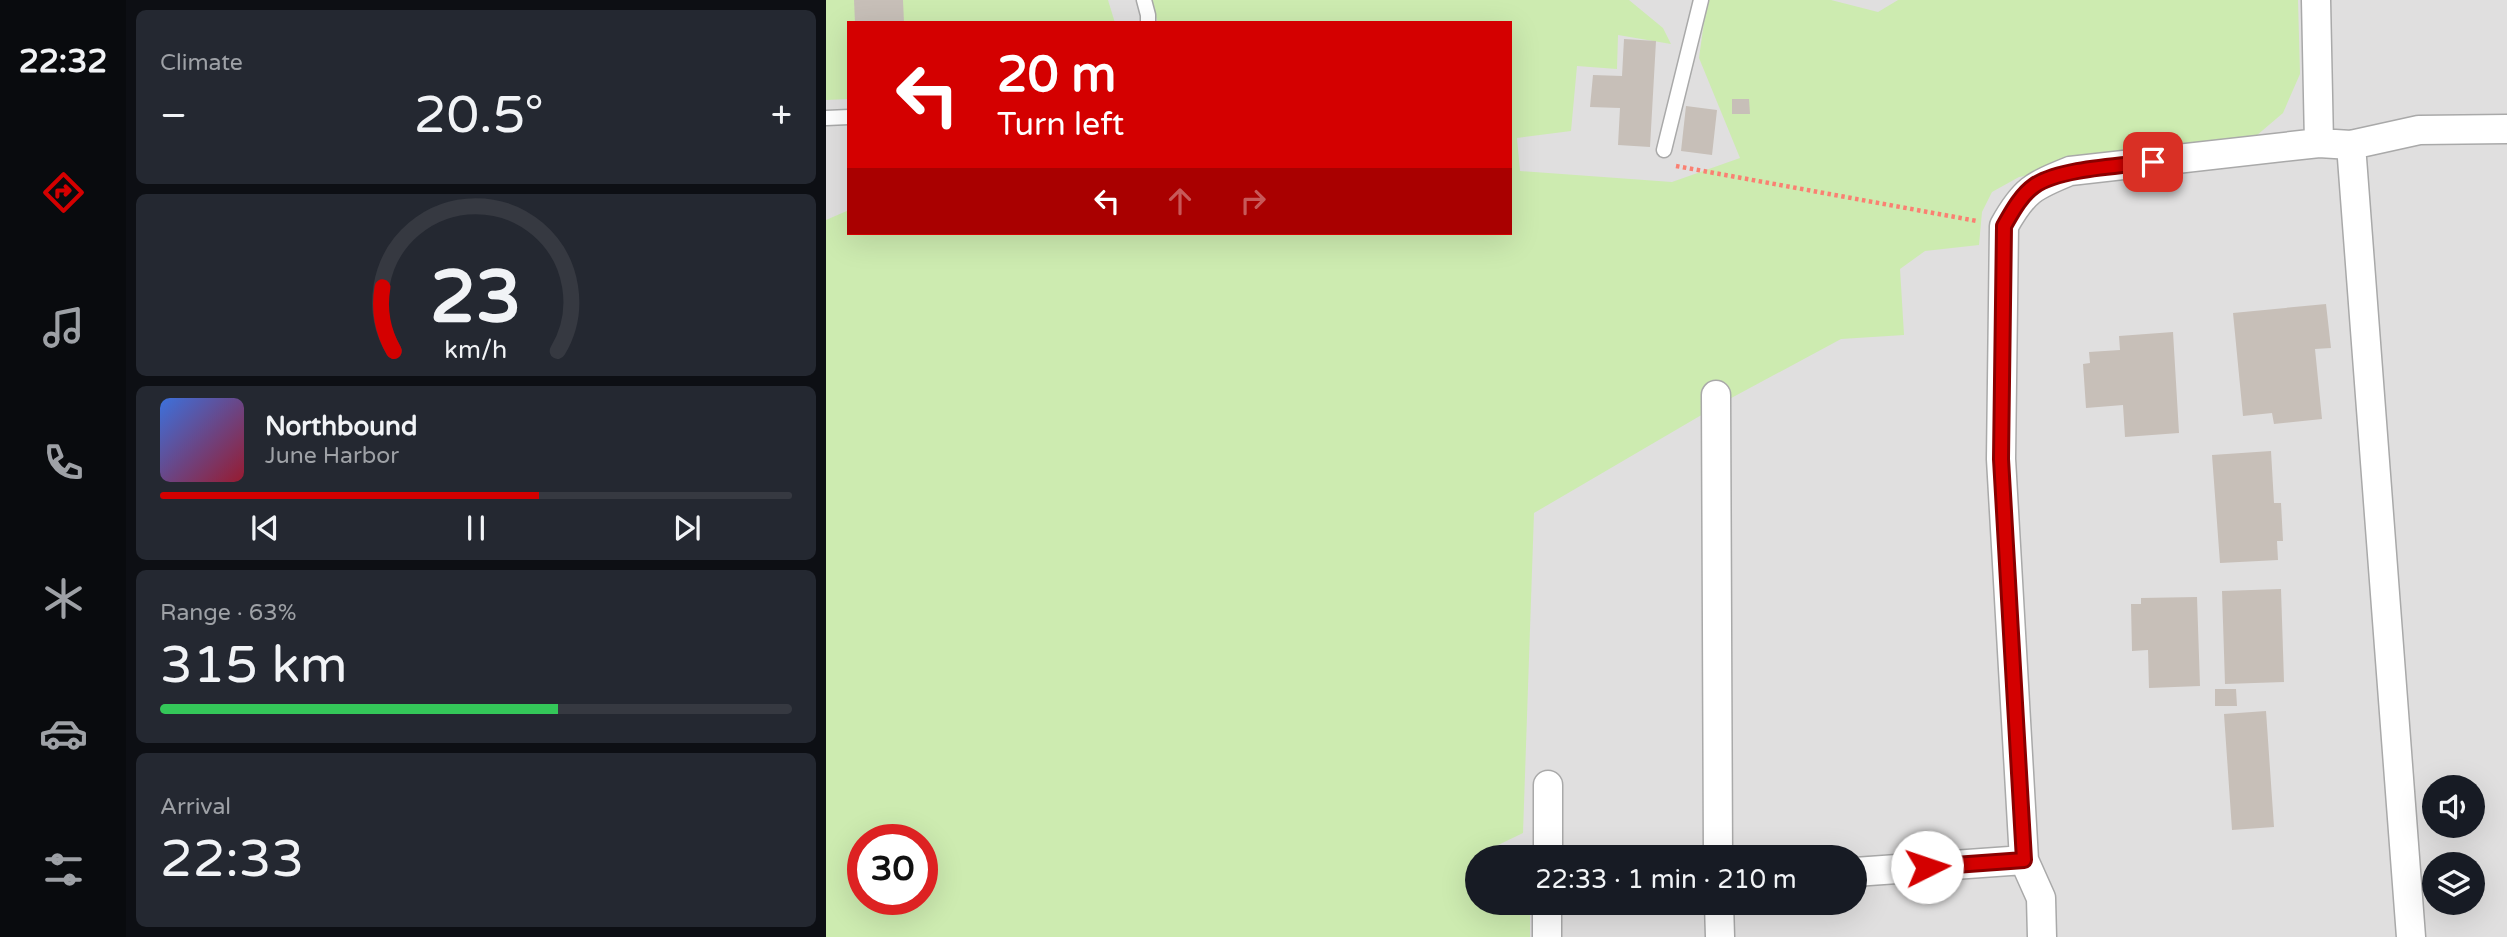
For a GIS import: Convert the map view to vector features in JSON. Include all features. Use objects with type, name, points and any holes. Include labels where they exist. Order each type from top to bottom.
[{"type":"street","points":[[2316,0],[2319,143]]},
{"type":"street","points":[[2042,937],[2041,898],[2024,860],[2001,459],[2004,226],[2014,208],[2035,185],[2070,172],[2319,143],[2351,145],[2419,130],[2507,129]]},
{"type":"street","points":[[2351,145],[2411,937]]},
{"type":"street","points":[[1716,395],[1718,845]]},
{"type":"street","points":[[1548,785],[1548,845]]},
{"type":"street","points":[[1867,871],[2024,860]]},
{"type":"street","points":[[1547,937],[1548,915]]},
{"type":"street","points":[[1719,915],[1720,937]]},
{"type":"lane","points":[[1144,0],[1148,21]]},
{"type":"lane","points":[[1664,150],[1701,0]]},
{"type":"lane","points":[[826,118],[847,117]]},
{"type":"path","points":[[1664,150],[1670,164],[1691,169],[2004,226]]},
{"type":"shaded area","points":[[826,0],[2507,0],[2507,937],[826,937]]},
{"type":"green space","points":[[826,0],[1108,0],[1114,21],[847,21],[847,99],[826,100]]},
{"type":"green space","points":[[1151,0],[1629,0],[1663,28],[1671,44],[1618,35],[1617,69],[1577,66],[1571,131],[1517,138],[1520,171],[1672,182],[1740,158],[1699,58],[1707,0],[1831,0],[1878,12],[1898,0],[2298,0],[2300,74],[2283,113],[2256,136],[2019,177],[1992,192],[1982,212],[1979,245],[1925,251],[1900,269],[1904,335],[1841,339],[1722,403],[1534,513],[1523,833],[1498,845],[1465,845],[1465,915],[1530,915],[1530,937],[826,937],[826,220],[847,211],[847,235],[1512,235],[1512,21],[1157,21]]},
{"type":"building","points":[[854,0],[903,0],[904,21],[855,21]]},
{"type":"building","points":[[1624,39],[1656,41],[1650,147],[1618,145],[1620,108],[1590,107],[1593,75],[1622,76]]},
{"type":"building","points":[[1732,99],[1749,99],[1750,114],[1732,114]]},
{"type":"building","points":[[1686,106],[1717,110],[1712,155],[1681,151]]},
{"type":"building","points":[[2326,304],[2331,348],[2315,349],[2322,419],[2274,424],[2272,413],[2243,416],[2233,313]]},
{"type":"building","points":[[2173,332],[2179,433],[2125,437],[2123,405],[2086,408],[2083,364],[2090,363],[2089,352],[2120,350],[2119,336]]},
{"type":"building","points":[[2271,451],[2274,503],[2281,503],[2283,541],[2277,541],[2278,560],[2220,563],[2212,455]]},
{"type":"building","points":[[2281,589],[2284,682],[2225,684],[2222,591]]},
{"type":"building","points":[[2197,597],[2200,686],[2149,688],[2148,650],[2132,651],[2131,604],[2141,604],[2141,598]]},
{"type":"building","points":[[2215,689],[2236,689],[2237,706],[2215,706]]},
{"type":"building","points":[[2266,711],[2274,827],[2232,830],[2224,714]]},
{"type":"route","points":[[1927,867],[2024,860],[2001,459],[2004,226],[2014,208],[2035,185],[2070,172],[2153,162]]}]
